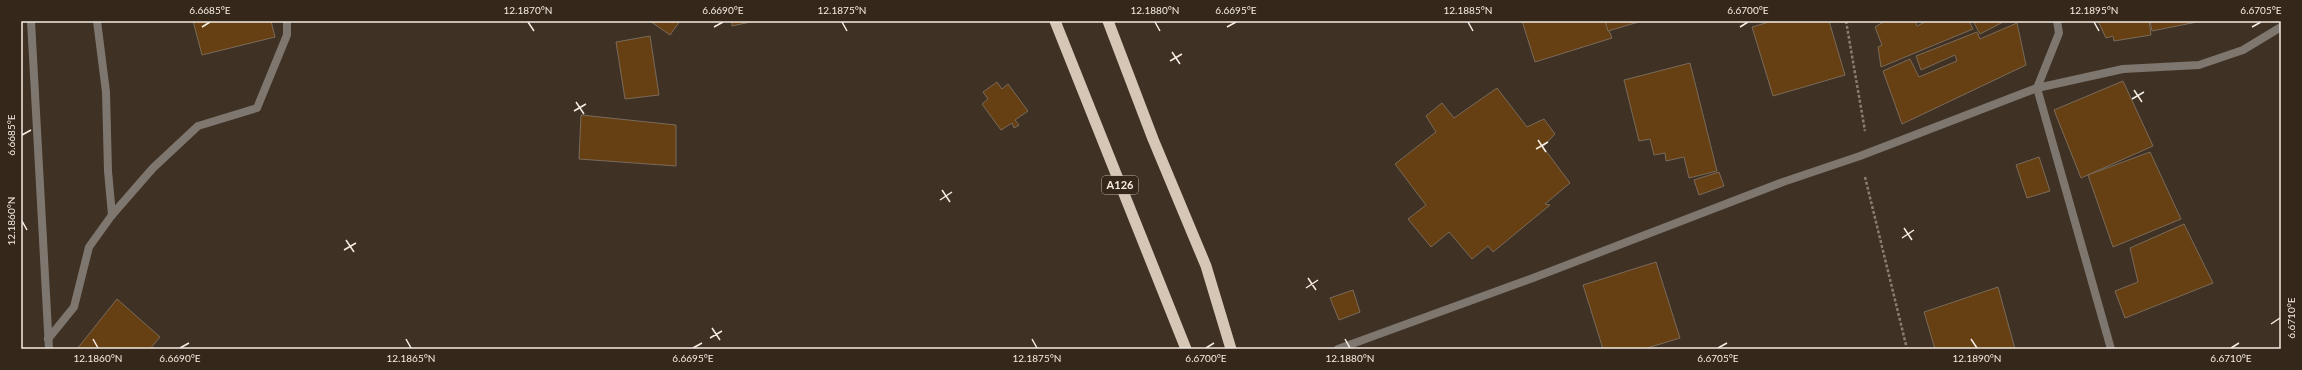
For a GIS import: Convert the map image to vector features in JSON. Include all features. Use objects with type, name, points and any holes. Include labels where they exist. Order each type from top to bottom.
[{"type":"highway","name":"A126","points":[[1055,21],[1186,349]]},
{"type":"highway","points":[[1108,21],[1153,139],[1206,266],[1232,349]]},
{"type":"street","points":[[31,21],[49,349]]},
{"type":"street","points":[[97,21],[106,92],[108,171],[112,215]]},
{"type":"street","points":[[48,339],[74,307],[89,247],[112,215],[153,168],[198,126],[257,108],[274,71],[287,35],[286,21]]},
{"type":"street","points":[[2057,21],[2059,33],[2037,88],[2111,349]]},
{"type":"street","points":[[1338,349],[1533,278],[1783,182],[1860,156],[2037,88],[2122,69],[2199,65],[2243,50],[2281,27]]},
{"type":"path","points":[[1846,21],[1868,145],[1860,156],[1907,349]]},
{"type":"building","points":[[193,21],[271,21],[275,37],[202,55]]},
{"type":"building","points":[[650,21],[680,21],[670,35]]},
{"type":"building","points":[[732,21],[755,21],[732,26]]},
{"type":"building","points":[[1522,21],[1605,21],[1612,38],[1535,62]]},
{"type":"building","points":[[1605,21],[1642,21],[1608,31]]},
{"type":"building","points":[[1772,21],[1829,21],[1845,75],[1773,96],[1752,27]]},
{"type":"building","points":[[1885,21],[1915,21],[1917,26],[1927,21],[1969,21],[1973,29],[1881,67],[1878,47],[1882,45],[1875,27]]},
{"type":"building","points":[[1973,21],[2005,21],[1980,34]]},
{"type":"building","points":[[2098,21],[2149,21],[2151,35],[2114,41],[2113,36],[2106,38]]},
{"type":"building","points":[[2150,21],[2202,21],[2152,31]]},
{"type":"building","points":[[2017,23],[2026,65],[1902,124],[1883,71],[1910,59],[1919,77],[1957,61],[1955,55],[1921,70],[1916,56],[1977,32],[1980,39]]},
{"type":"building","points":[[650,36],[659,95],[625,99],[616,42]]},
{"type":"building","points":[[1690,63],[1717,171],[1689,178],[1684,157],[1666,161],[1665,153],[1654,155],[1650,139],[1639,141],[1624,80]]},
{"type":"building","points":[[2123,81],[2153,146],[2081,178],[2054,110]]},
{"type":"building","points":[[997,82],[1002,89],[1008,84],[1028,111],[1015,120],[1019,125],[1014,128],[1012,123],[1001,130],[982,104],[988,99],[983,92]]},
{"type":"building","points":[[1497,88],[1527,127],[1544,119],[1555,134],[1543,147],[1570,183],[1545,204],[1550,205],[1493,252],[1488,246],[1472,259],[1449,232],[1431,247],[1408,219],[1426,205],[1395,164],[1436,132],[1426,116],[1442,103],[1454,118]]},
{"type":"building","points":[[581,115],[676,125],[676,166],[579,159]]},
{"type":"building","points":[[2150,152],[2181,219],[2113,247],[2088,175]]},
{"type":"building","points":[[2039,157],[2050,191],[2027,198],[2016,165]]},
{"type":"building","points":[[1719,172],[1724,186],[1699,195],[1694,180]]},
{"type":"building","points":[[2184,224],[2213,283],[2125,318],[2115,291],[2138,282],[2130,248]]},
{"type":"building","points":[[1656,262],[1680,338],[1644,349],[1603,349],[1583,285]]},
{"type":"building","points":[[1998,287],[2015,349],[1935,349],[1924,312]]},
{"type":"building","points":[[1353,290],[1360,312],[1339,320],[1330,298]]},
{"type":"building","points":[[117,299],[160,337],[150,349],[77,349]]}]
